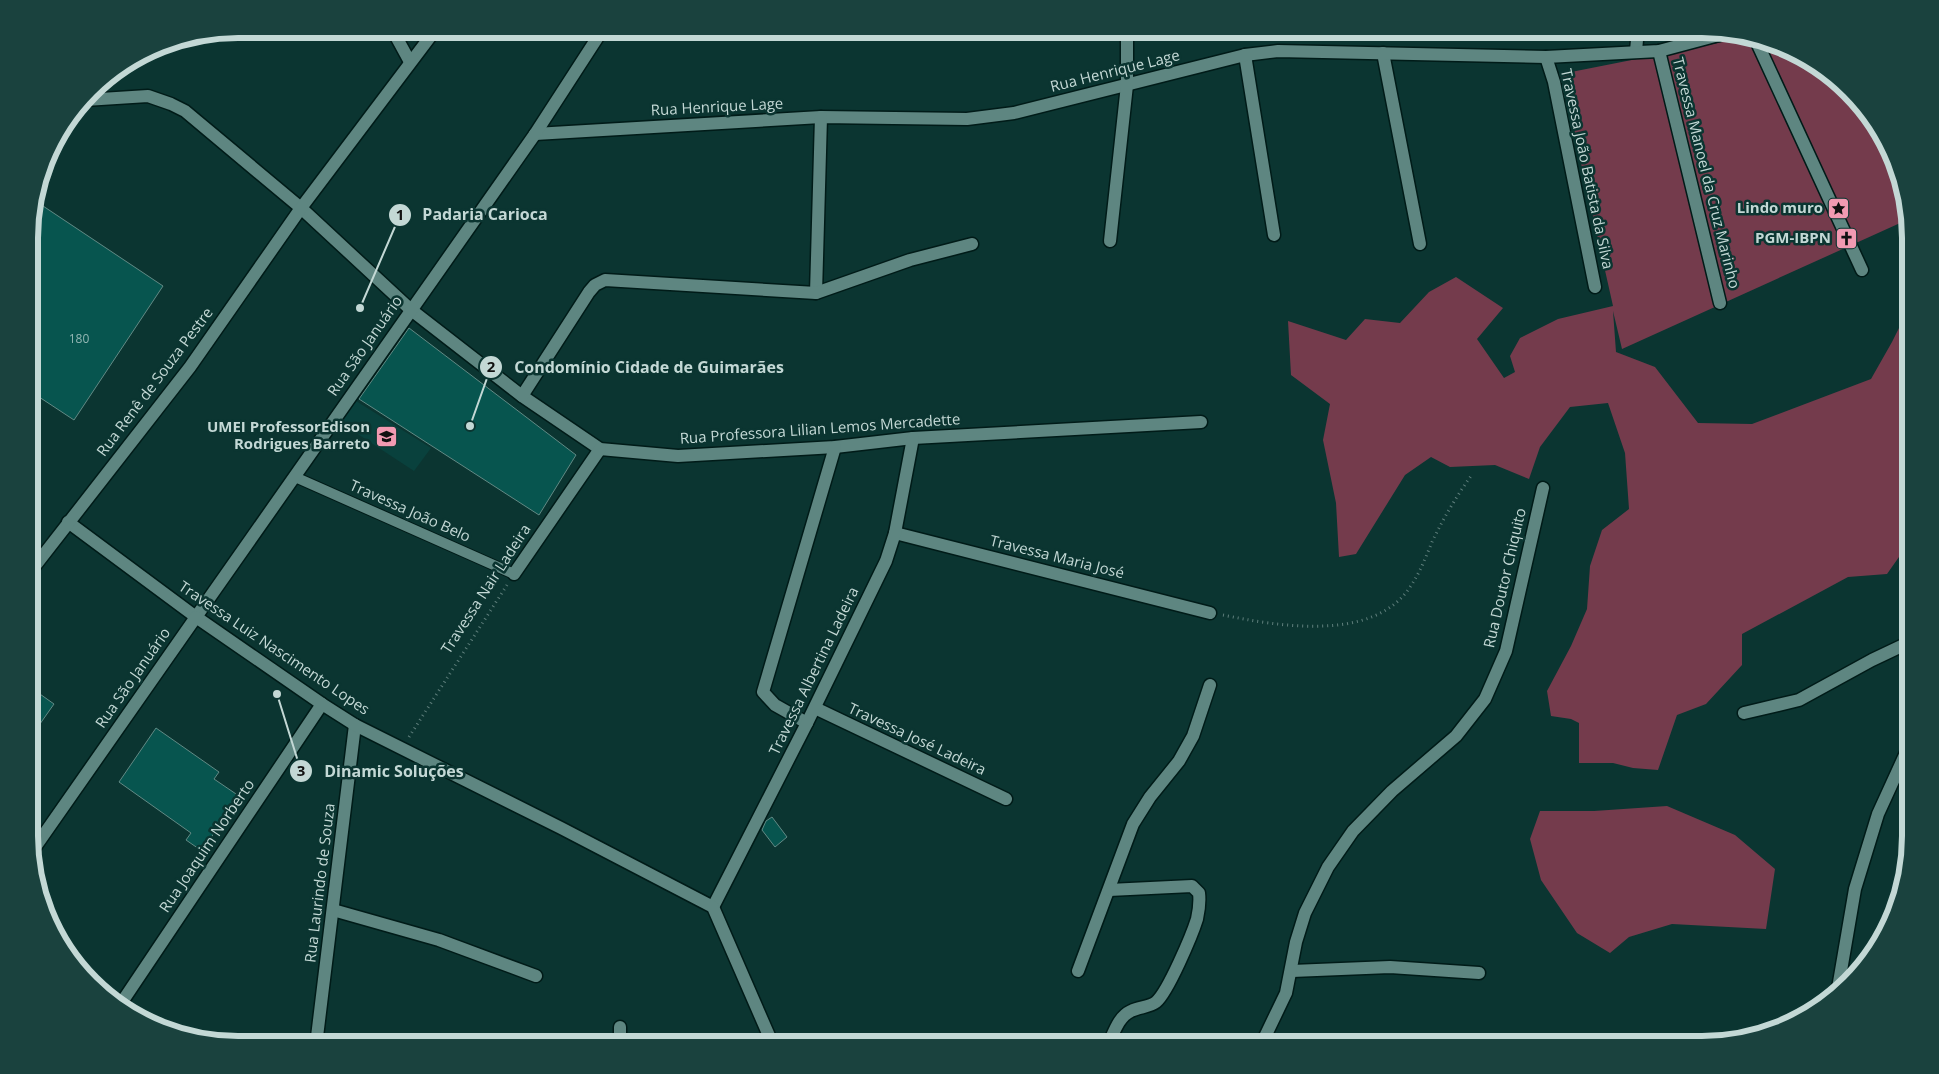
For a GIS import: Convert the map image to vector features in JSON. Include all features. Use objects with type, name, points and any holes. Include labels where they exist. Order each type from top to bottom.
[{"type":"street","points":[[397,38],[410,62]]},
{"type":"street","name":"Rua Renê de Souza Pestre","points":[[38,561],[190,367],[301,208],[429,38]]},
{"type":"street","name":"Rua São Januário","points":[[38,842],[295,477],[410,309],[535,134],[598,38]]},
{"type":"street","points":[[1110,241],[1127,85],[1127,38]]},
{"type":"street","points":[[1636,51],[1637,38]]},
{"type":"street","name":"Rua Henrique Lage","points":[[535,134],[821,117],[967,119],[1014,113],[1245,55],[1278,51],[1546,57],[1659,51],[1708,38]]},
{"type":"street","points":[[1758,46],[1862,270]]},
{"type":"street","name":"Travessa Manoel da Cruz Marinho","points":[[1659,51],[1720,303]]},
{"type":"street","points":[[1383,53],[1420,244]]},
{"type":"street","points":[[1245,55],[1274,235]]},
{"type":"street","name":"Travessa João Batista da Silva","points":[[1546,57],[1554,82],[1595,287]]},
{"type":"street","name":"Rua Professora Lilian Lemos Mercadette","points":[[93,100],[148,96],[186,111],[301,208],[410,309],[522,396],[600,449],[678,456],[835,447],[913,438],[1201,422]]},
{"type":"street","points":[[816,293],[821,117]]},
{"type":"street","points":[[522,396],[577,308],[595,285],[605,280],[816,293],[910,260],[972,244]]},
{"type":"street","name":"Travessa Albertina Ladeira","points":[[713,907],[815,708],[886,561],[895,533],[913,438]]},
{"type":"street","points":[[807,723],[775,705],[763,692],[835,447]]},
{"type":"street","name":"Travessa Nair Ladeira","points":[[514,574],[600,449]]},
{"type":"street","name":"Travessa João Belo","points":[[295,477],[514,574]]},
{"type":"street","name":"Rua Doutor Chiquito","points":[[1265,1036],[1286,993],[1292,971],[1296,942],[1305,912],[1328,867],[1353,831],[1392,791],[1456,736],[1485,699],[1506,651],[1542,488]]},
{"type":"street","name":"Travessa Luiz Nascimento Lopes","points":[[68,522],[196,617],[355,725],[561,828],[713,907]]},
{"type":"street","name":"Travessa Maria José","points":[[895,533],[1210,613]]},
{"type":"street","points":[[1744,713],[1800,700],[1872,660],[1902,646]]},
{"type":"street","points":[[1078,971],[1133,824],[1150,797],[1179,761],[1193,736],[1210,685]]},
{"type":"street","name":"Rua Joaquim Norberto","points":[[123,1001],[322,704]]},
{"type":"street","name":"Travessa José Ladeira","points":[[815,708],[1006,799]]},
{"type":"street","name":"Rua Laurindo de Souza","points":[[317,1036],[355,725]]},
{"type":"street","points":[[1839,981],[1855,889],[1878,814],[1902,762]]},
{"type":"street","points":[[1109,890],[1192,886],[1199,892],[1200,901],[1197,918],[1184,953],[1163,994],[1156,1002],[1131,1011],[1124,1016],[1112,1036]]},
{"type":"street","points":[[713,907],[769,1036]]},
{"type":"street","points":[[333,910],[439,940],[536,976]]},
{"type":"street","points":[[1292,971],[1390,967],[1480,973]]},
{"type":"street","points":[[620,1027],[620,1036]]},
{"type":"path","points":[[1210,613],[1266,624],[1302,626],[1335,625],[1360,620],[1388,608],[1407,592],[1421,569],[1432,543],[1456,499],[1471,476]]},
{"type":"path","name":"Travessa Nair Ladeira","points":[[402,748],[514,574]]},
{"type":"shaded area","points":[[1734,40],[1766,48],[1790,58],[1813,71],[1852,106],[1868,126],[1881,149],[1895,186],[1900,211],[1901,223],[1622,349],[1613,311],[1616,352],[1655,367],[1698,423],[1752,424],[1871,379],[1902,322],[1902,553],[1887,574],[1848,577],[1742,634],[1742,665],[1706,704],[1677,715],[1658,770],[1633,768],[1613,763],[1579,763],[1579,723],[1571,719],[1551,716],[1547,691],[1571,646],[1587,609],[1590,566],[1602,530],[1629,509],[1625,453],[1608,403],[1570,407],[1540,447],[1529,479],[1495,465],[1450,467],[1431,457],[1405,475],[1356,554],[1339,557],[1336,503],[1323,440],[1330,404],[1291,375],[1288,321],[1346,340],[1365,319],[1400,323],[1429,292],[1456,277],[1503,308],[1477,339],[1504,378],[1515,372],[1510,356],[1520,338],[1558,319],[1613,306],[1561,74]]},
{"type":"shaded area","name":"UMEI ProfessorEdison Rodrigues Barreto","points":[[356,401],[431,448],[414,471],[341,423]]},
{"type":"shaded area","points":[[1667,806],[1735,835],[1775,869],[1766,929],[1672,924],[1629,937],[1610,953],[1577,933],[1541,880],[1530,839],[1540,811],[1594,811]]},
{"type":"building","points":[[40,204],[163,286],[74,420],[38,396],[38,224]]},
{"type":"building","points":[[409,328],[576,455],[539,515],[359,399]]},
{"type":"building","points":[[38,693],[54,704],[38,727]]},
{"type":"building","points":[[156,728],[219,772],[214,779],[239,796],[202,851],[186,840],[191,833],[119,782]]},
{"type":"building","points":[[772,817],[787,837],[775,847],[762,830],[766,821]]},
{"type":"place","name":"Lindo muro","points":[[1839,208]]},
{"type":"place","name":"PGM-IBPN","points":[[1847,238]]},
{"type":"place","name":"Padaria Carioca","points":[[360,308]]},
{"type":"place","name":"Condomínio Cidade de Guimarães","points":[[470,426]]},
{"type":"place","name":"UMEI ProfessorEdison Rodrigues Barreto","points":[[386,436]]},
{"type":"place","name":"Dinamic Soluções","points":[[277,694]]}]
